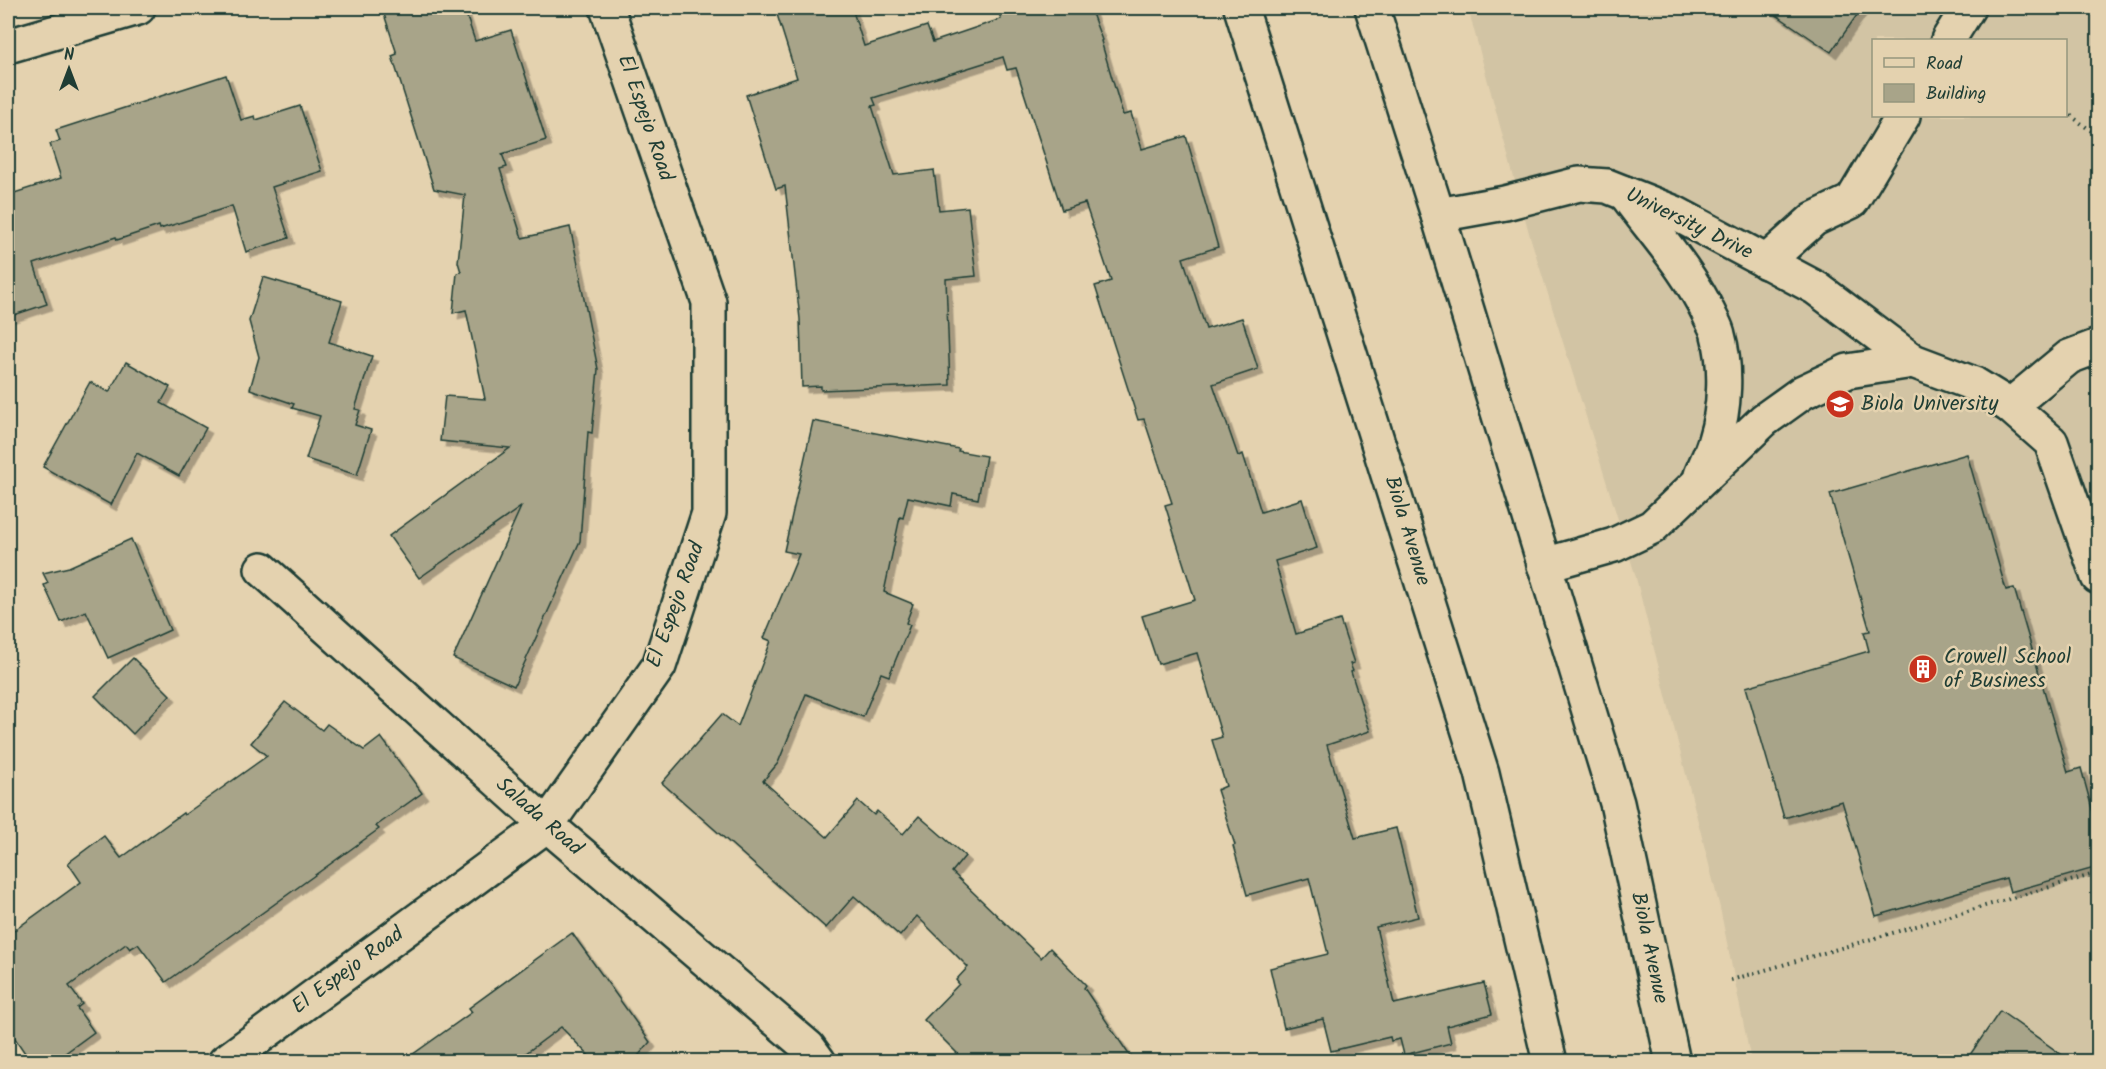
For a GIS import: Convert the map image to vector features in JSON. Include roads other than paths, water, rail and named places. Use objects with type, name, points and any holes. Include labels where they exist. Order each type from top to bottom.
[{"type":"street","points":[[8,46],[138,8]]},
{"type":"street","name":"El Espejo Road","points":[[225,1062],[547,825],[659,666],[708,513],[708,302],[607,8]]},
{"type":"street","name":"Biola Avenue","points":[[1241,8],[1411,541],[1482,773],[1550,1062]]},
{"type":"street","name":"Biola Avenue","points":[[1372,8],[1438,215],[1617,803],[1673,1062]]},
{"type":"street","points":[[1949,39],[1968,8]]},
{"type":"street","points":[[1766,262],[1814,219],[1852,201],[1902,117]]},
{"type":"street","name":"University Drive","points":[[1438,215],[1505,203],[1580,184],[1607,186],[1676,213],[1816,288],[1913,361],[1974,384],[2010,406],[2051,442],[2098,578]]},
{"type":"street","points":[[1625,192],[1670,251],[1701,297],[1718,334],[1724,370],[1721,409],[1715,440],[1698,482]]},
{"type":"street","points":[[2010,406],[2069,357],[2098,346]]},
{"type":"street","name":"University Drive","points":[[1544,566],[1614,546],[1652,527],[1764,420],[1803,392],[1848,370],[1913,361]]},
{"type":"street","name":"Salada Road","points":[[262,569],[547,825],[808,1047],[819,1062]]},
{"type":"place","name":"Biola University","points":[[1840,404]]},
{"type":"place","name":"Crowell School of Business","points":[[1923,669]]}]
